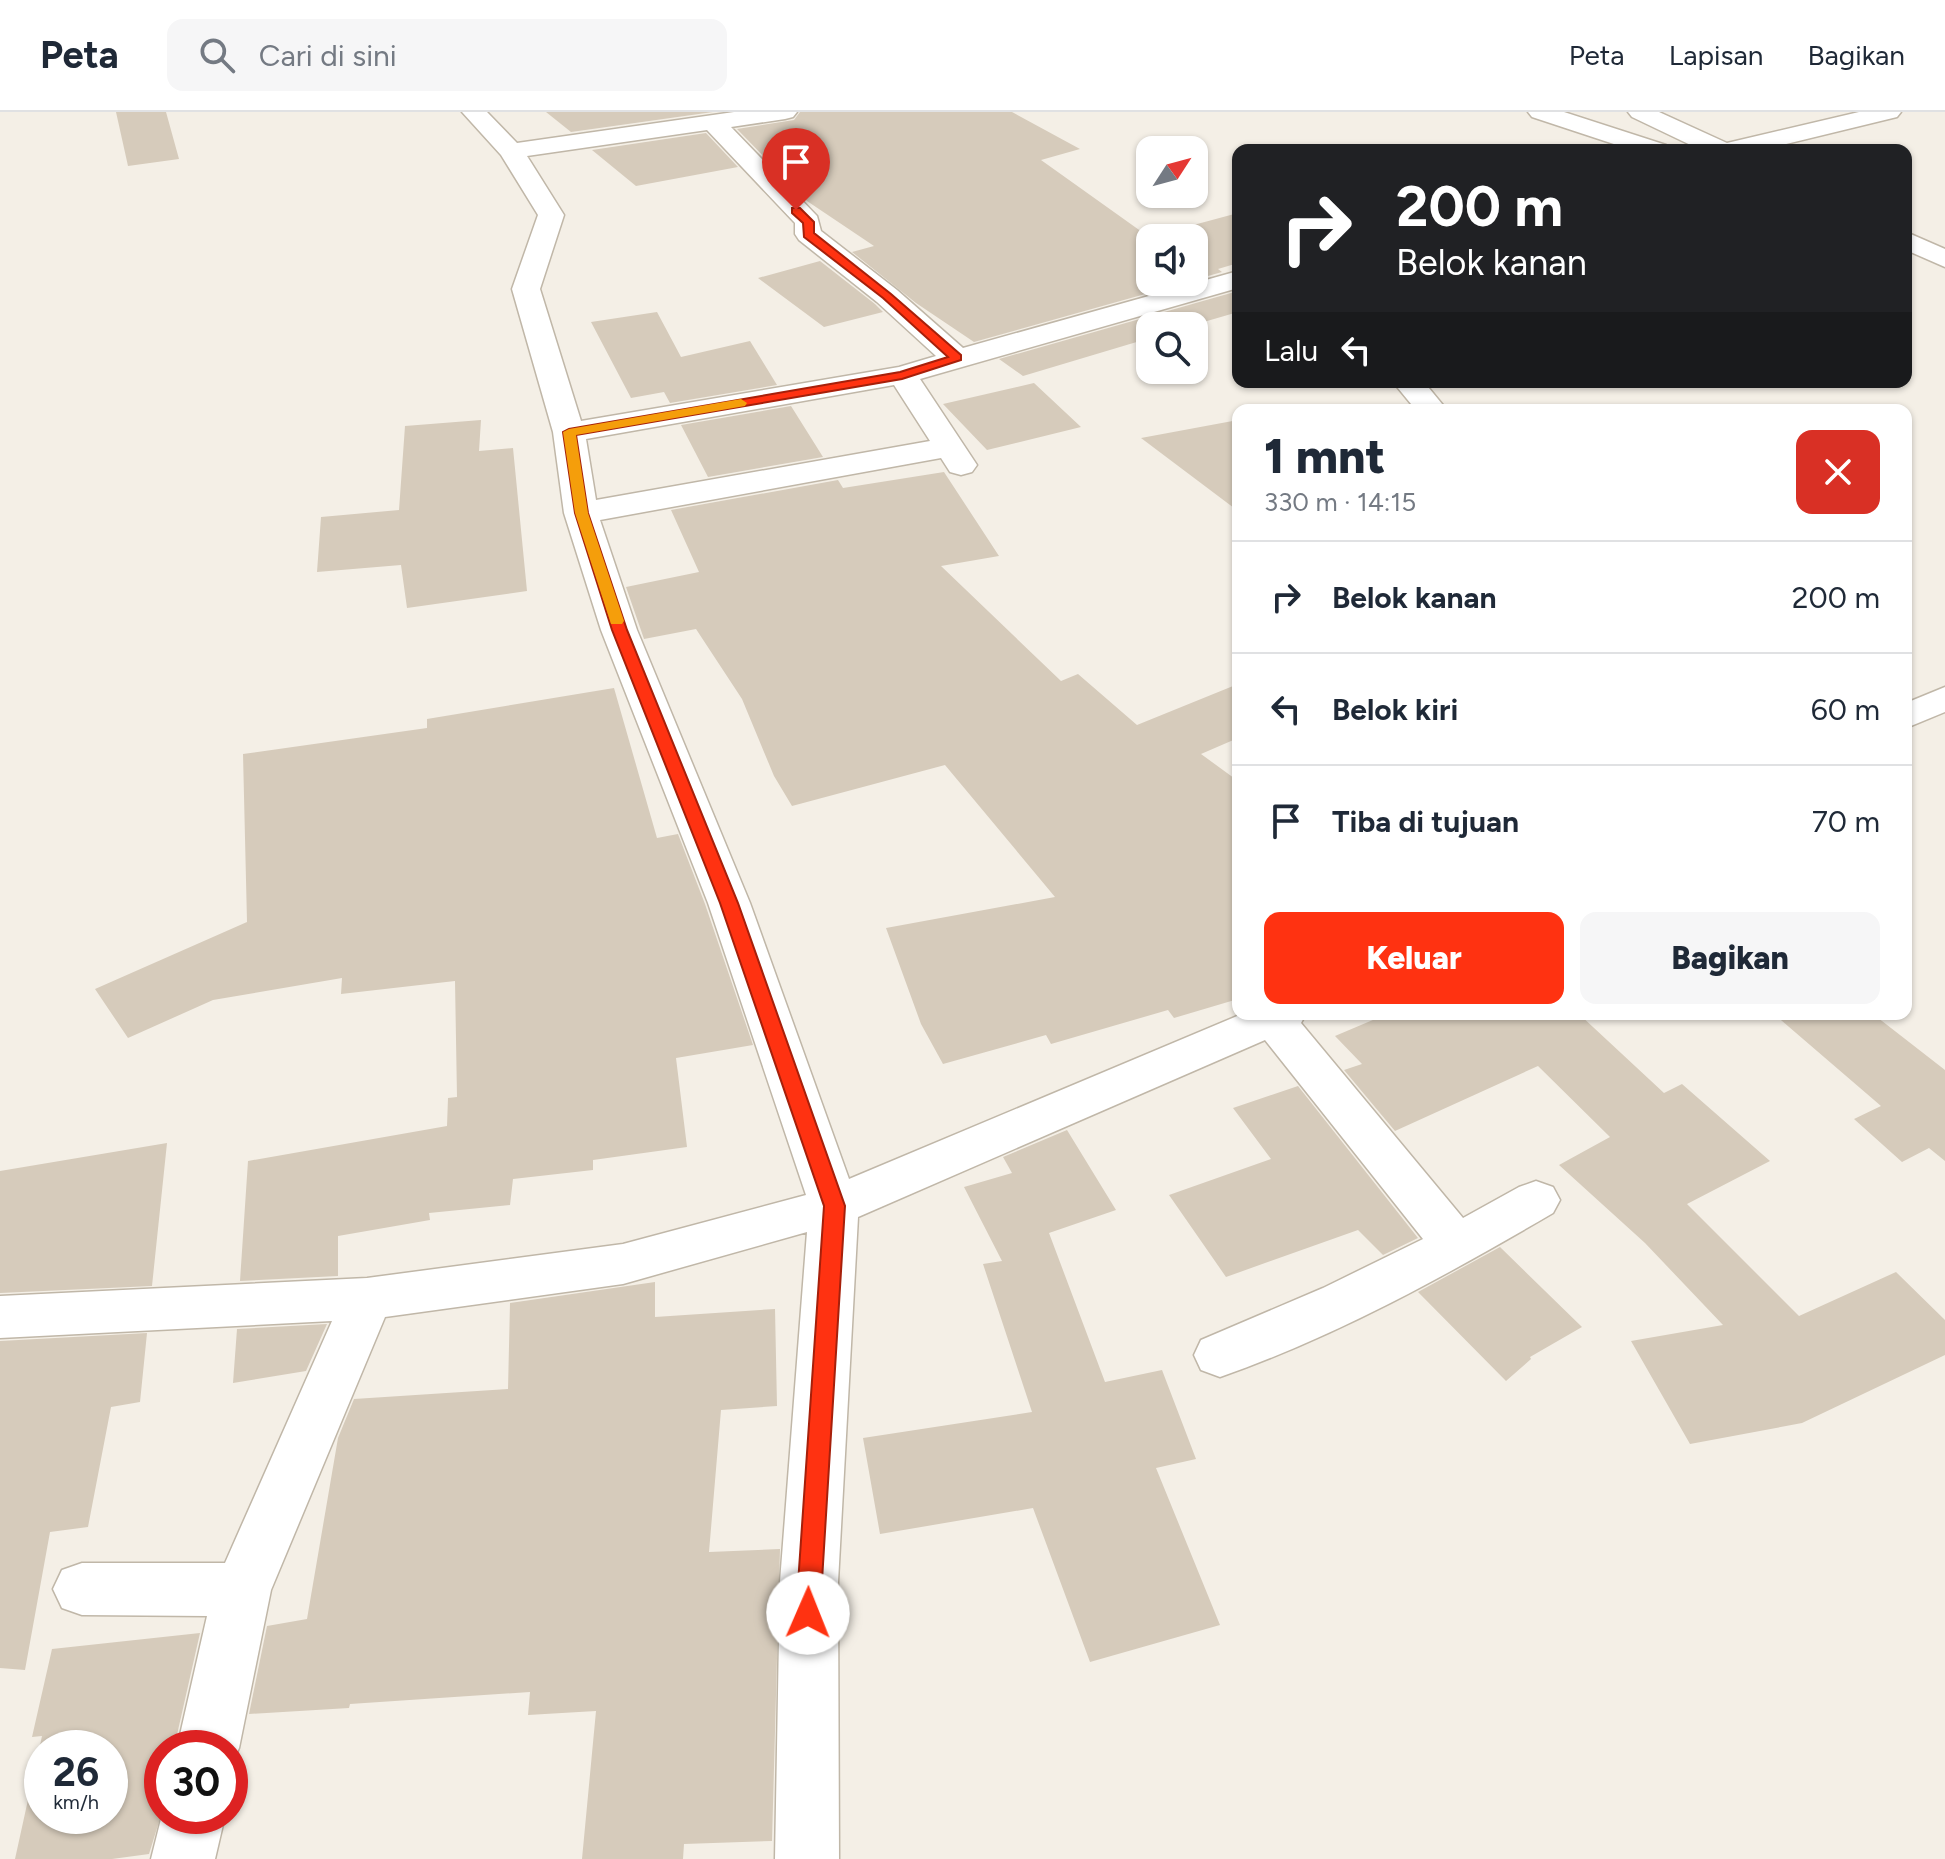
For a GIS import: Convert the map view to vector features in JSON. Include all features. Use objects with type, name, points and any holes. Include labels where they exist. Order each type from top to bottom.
[{"type":"street","points":[[474,112],[511,151],[551,215],[526,289],[569,432],[581,513],[619,630],[729,903],[834,1206],[809,1582],[807,1859]]},
{"type":"street","points":[[511,151],[785,112]]},
{"type":"street","points":[[1540,112],[1639,144]]},
{"type":"street","points":[[1640,112],[1708,144]]},
{"type":"street","points":[[1755,144],[1889,112]]},
{"type":"street","points":[[714,123],[808,222],[808,234],[887,296],[956,358]]},
{"type":"street","points":[[1912,243],[1945,259]]},
{"type":"street","points":[[569,432],[902,375],[1232,281]]},
{"type":"street","points":[[581,513],[955,456],[902,375]]},
{"type":"street","points":[[1413,388],[1427,404]]},
{"type":"street","points":[[1912,714],[1945,698]]},
{"type":"street","points":[[0,1317],[367,1299],[623,1264],[834,1206],[1269,1020]]},
{"type":"street","points":[[1281,1020],[1457,1246]]},
{"type":"street","points":[[1220,1355],[1291,1328],[1457,1246],[1536,1200]]},
{"type":"street","points":[[212,1730],[242,1590],[367,1299]]},
{"type":"street","points":[[82,1589],[242,1590]]},
{"type":"street","points":[[183,1859],[189,1834]]},
{"type":"building","points":[[116,112],[166,112],[179,159],[128,166]]},
{"type":"building","points":[[546,112],[713,112],[571,132]]},
{"type":"building","points":[[800,112],[1012,112],[1080,149],[1041,160],[1136,228],[1138,296],[974,342],[916,303],[852,252],[874,246],[807,201],[737,129],[794,120]]},
{"type":"building","points":[[706,133],[738,167],[636,186],[592,150]]},
{"type":"building","points":[[1232,215],[1232,265],[1218,269],[1222,272],[1208,276],[1208,224],[1197,224]]},
{"type":"building","points":[[820,261],[883,312],[824,327],[758,278]]},
{"type":"building","points":[[1232,293],[1232,314],[1208,321],[1208,312],[1164,312]]},
{"type":"building","points":[[657,312],[681,357],[750,341],[777,385],[670,403],[664,392],[631,398],[591,322]]},
{"type":"building","points":[[1136,320],[1136,342],[1023,376],[999,359]]},
{"type":"building","points":[[1034,383],[1081,427],[987,450],[943,404]]},
{"type":"building","points":[[791,406],[823,457],[708,477],[681,425]]},
{"type":"building","points":[[481,420],[479,451],[513,448],[527,591],[407,608],[401,565],[317,572],[321,517],[399,510],[405,426]]},
{"type":"building","points":[[1232,421],[1232,506],[1141,438]]},
{"type":"building","points":[[944,472],[999,556],[941,566],[1061,681],[1078,674],[1137,725],[1232,686],[1232,741],[1201,754],[1232,777],[1232,1001],[1174,1018],[1168,1010],[1051,1044],[1046,1035],[943,1064],[921,1024],[886,928],[1055,897],[945,765],[792,806],[774,776],[742,699],[696,629],[644,639],[626,587],[699,572],[671,510],[838,480],[843,488]]},
{"type":"building","points":[[614,688],[657,838],[678,834],[753,1045],[676,1058],[687,1147],[593,1160],[593,1170],[513,1179],[510,1205],[429,1213],[430,1220],[338,1236],[338,1276],[240,1281],[248,1161],[447,1126],[448,1098],[457,1097],[455,981],[341,994],[342,978],[213,1000],[128,1038],[95,989],[247,922],[243,754],[427,728],[427,719]]},
{"type":"building","points":[[1373,1020],[1585,1020],[1664,1093],[1682,1084],[1770,1161],[1687,1204],[1799,1316],[1896,1272],[1945,1320],[1945,1355],[1802,1423],[1690,1444],[1631,1341],[1723,1325],[1645,1243],[1559,1165],[1610,1137],[1538,1066],[1395,1131],[1344,1070],[1362,1064],[1335,1036]]},
{"type":"building","points":[[1781,1020],[1881,1020],[1945,1070],[1945,1161],[1929,1148],[1902,1162],[1854,1119],[1881,1106]]},
{"type":"building","points":[[1298,1086],[1418,1238],[1383,1255],[1358,1230],[1226,1277],[1169,1195],[1271,1159],[1233,1108]]},
{"type":"building","points":[[1067,1130],[1116,1210],[1049,1233],[1105,1382],[1162,1370],[1196,1459],[1156,1468],[1220,1625],[1090,1662],[1033,1508],[880,1534],[863,1438],[1032,1412],[983,1264],[1002,1261],[964,1187],[1012,1173],[1003,1157]]},
{"type":"building","points":[[167,1143],[152,1286],[0,1293],[0,1171]]},
{"type":"building","points":[[1500,1247],[1582,1327],[1530,1357],[1506,1381],[1418,1292]]},
{"type":"building","points":[[655,1282],[655,1317],[775,1309],[777,1406],[721,1410],[709,1552],[780,1549],[772,1841],[684,1844],[683,1859],[582,1859],[596,1711],[528,1715],[530,1692],[249,1714],[267,1626],[307,1619],[338,1438],[354,1399],[508,1389],[510,1303]]},
{"type":"building","points":[[327,1324],[306,1371],[233,1383],[237,1329]]},
{"type":"building","points":[[147,1333],[140,1402],[111,1407],[88,1527],[50,1532],[25,1670],[0,1668],[0,1341]]},
{"type":"building","points":[[200,1633],[178,1730],[144,1730],[144,1834],[155,1834],[149,1854],[112,1859],[15,1859],[24,1818],[24,1834],[128,1834],[128,1730],[34,1730],[52,1649]]},
{"type":"slow traffic","points":[[617,621],[581,513],[569,432],[741,403]]},
{"type":"route","points":[[796,210],[808,222],[808,234],[887,296],[956,358],[902,375],[569,432],[581,513],[619,630],[729,903],[834,1206],[808,1613]]}]
